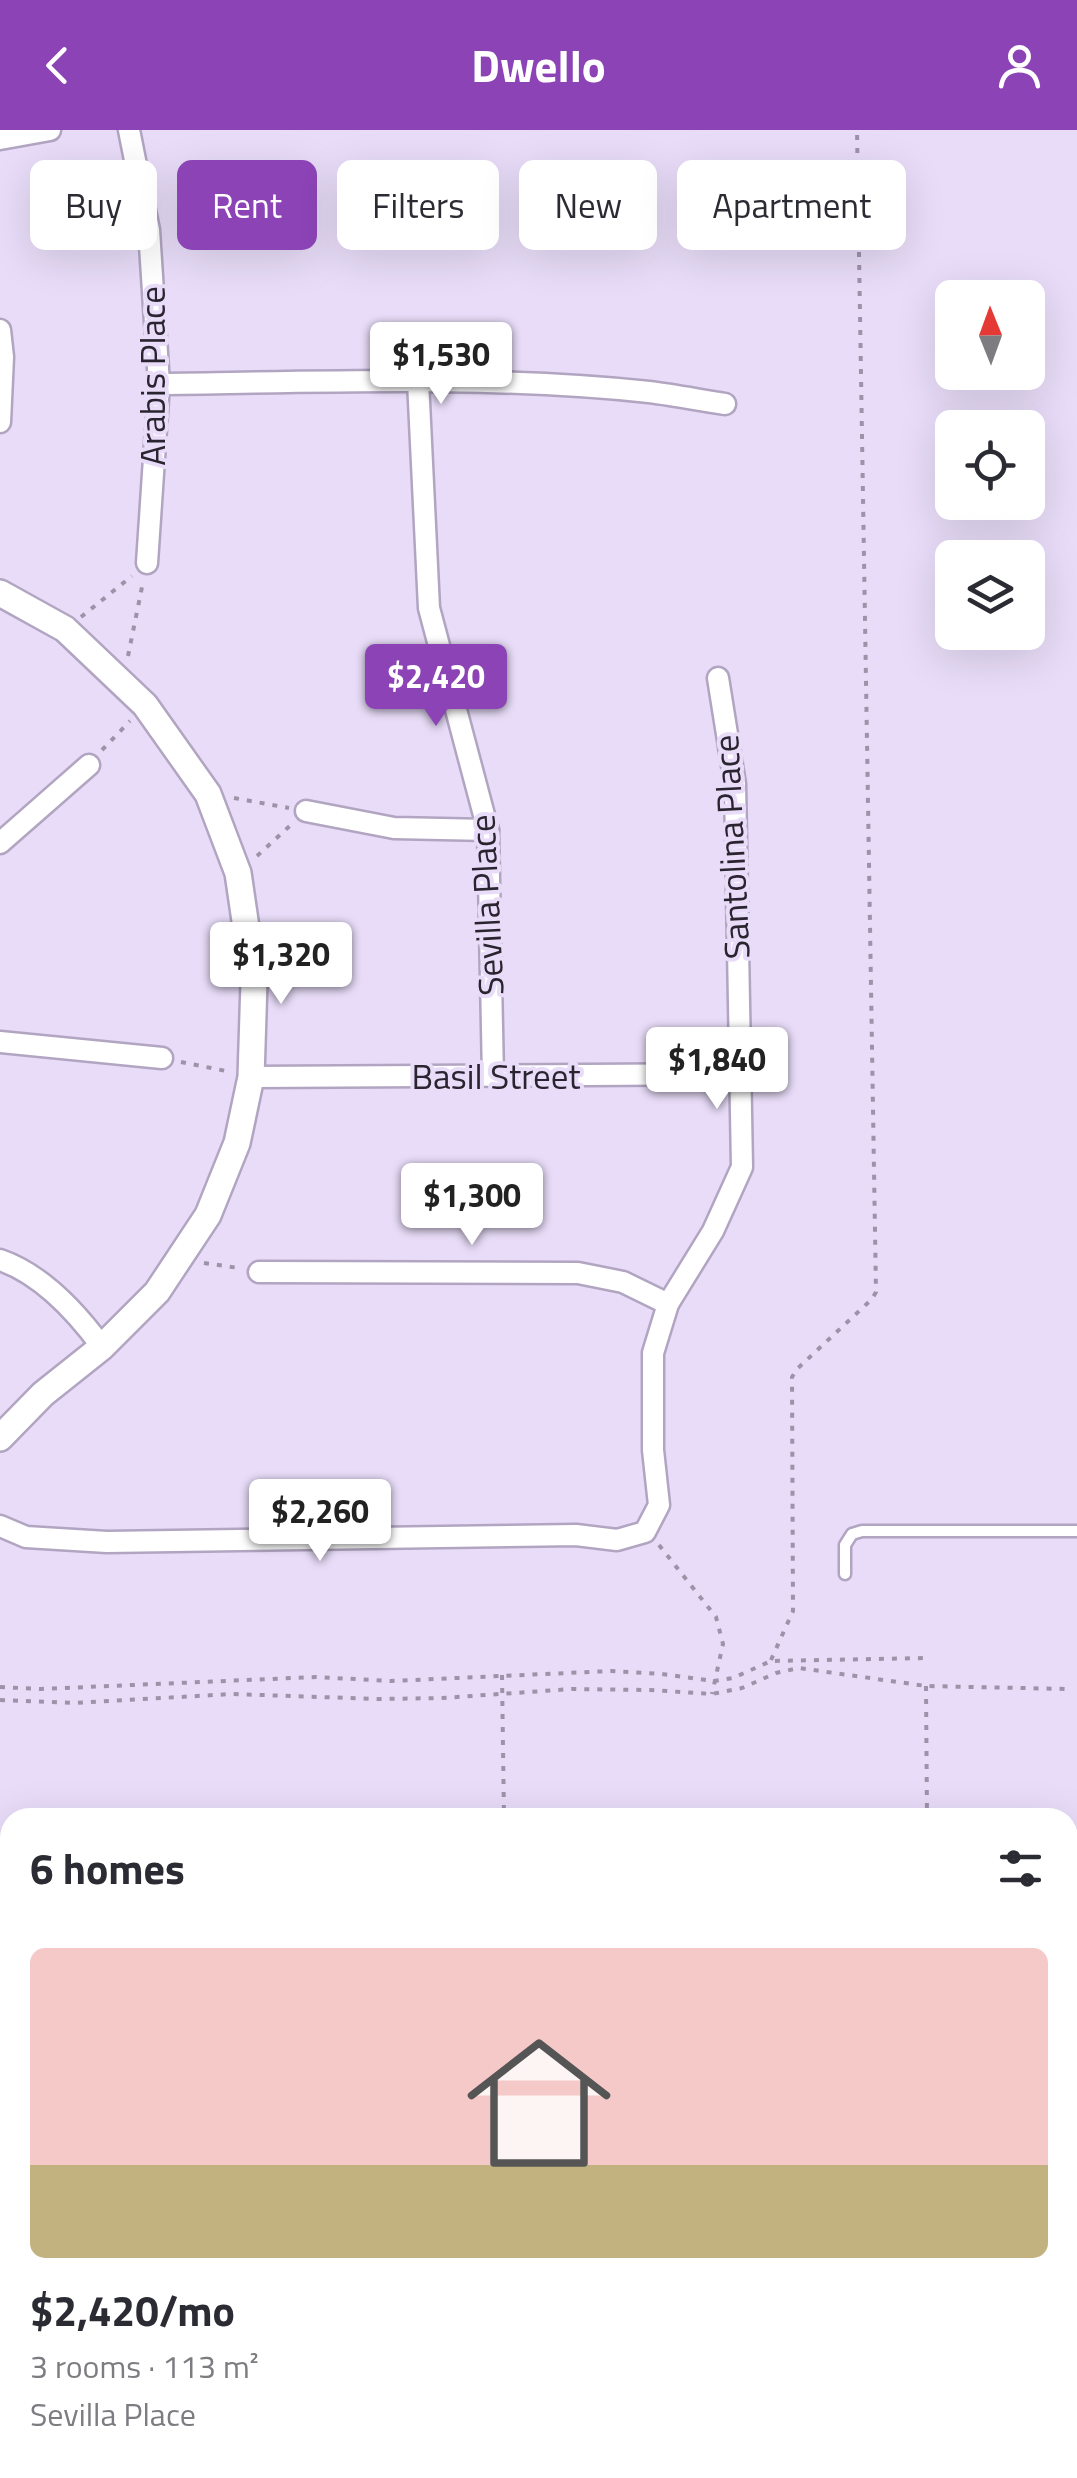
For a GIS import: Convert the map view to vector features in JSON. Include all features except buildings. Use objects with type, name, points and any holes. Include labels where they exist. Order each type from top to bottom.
[{"type":"street","points":[[0,139],[50,130]]},
{"type":"street","name":"Arabis Place","points":[[129,130],[149,230],[160,384],[147,563]]},
{"type":"street","points":[[0,330],[0,422]]},
{"type":"street","points":[[160,384],[418,381],[533,385],[649,392],[724,404]]},
{"type":"street","name":"Sevilla Place","points":[[418,381],[429,608],[488,830],[493,1077]]},
{"type":"street","points":[[0,593],[65,629],[145,704],[208,794],[238,873],[254,982],[251,1076],[237,1143],[208,1215],[157,1292],[0,1438]]},
{"type":"street","name":"Santolina Place","points":[[645,1532],[659,1505],[653,1353],[668,1304],[713,1231],[742,1166],[734,784],[718,678]]},
{"type":"street","points":[[0,843],[89,765]]},
{"type":"street","points":[[306,812],[394,828],[488,830]]},
{"type":"street","points":[[0,1042],[162,1058]]},
{"type":"street","name":"Basil Street","points":[[251,1076],[741,1074]]},
{"type":"street","points":[[0,1260],[18,1266],[77,1313],[102,1346]]},
{"type":"street","points":[[259,1272],[578,1274],[623,1282],[668,1304]]},
{"type":"street","points":[[0,1526],[26,1538],[107,1542],[576,1535],[617,1540],[645,1532]]},
{"type":"lane","points":[[845,1574],[846,1545],[852,1534],[862,1532],[1077,1531]]},
{"type":"path","points":[[771,1660],[793,1611],[792,1377],[876,1292],[856,130]]},
{"type":"path","points":[[65,629],[147,563]]},
{"type":"path","points":[[122,683],[147,563]]},
{"type":"path","points":[[89,765],[145,704]]},
{"type":"path","points":[[208,794],[306,812]]},
{"type":"path","points":[[238,873],[306,812]]},
{"type":"path","points":[[162,1058],[251,1076]]},
{"type":"path","points":[[179,1258],[259,1272]]},
{"type":"path","points":[[645,1532],[716,1616],[723,1644],[712,1694]]},
{"type":"path","points":[[0,1688],[316,1677],[391,1682],[611,1671],[714,1681],[733,1678],[771,1660],[929,1658]]},
{"type":"path","points":[[0,1700],[75,1702],[232,1694],[442,1698],[611,1689],[712,1694],[731,1692],[776,1673],[800,1668],[926,1686],[1066,1689]]},
{"type":"path","points":[[502,1675],[504,1808]]},
{"type":"path","points":[[926,1686],[927,1808]]}]
